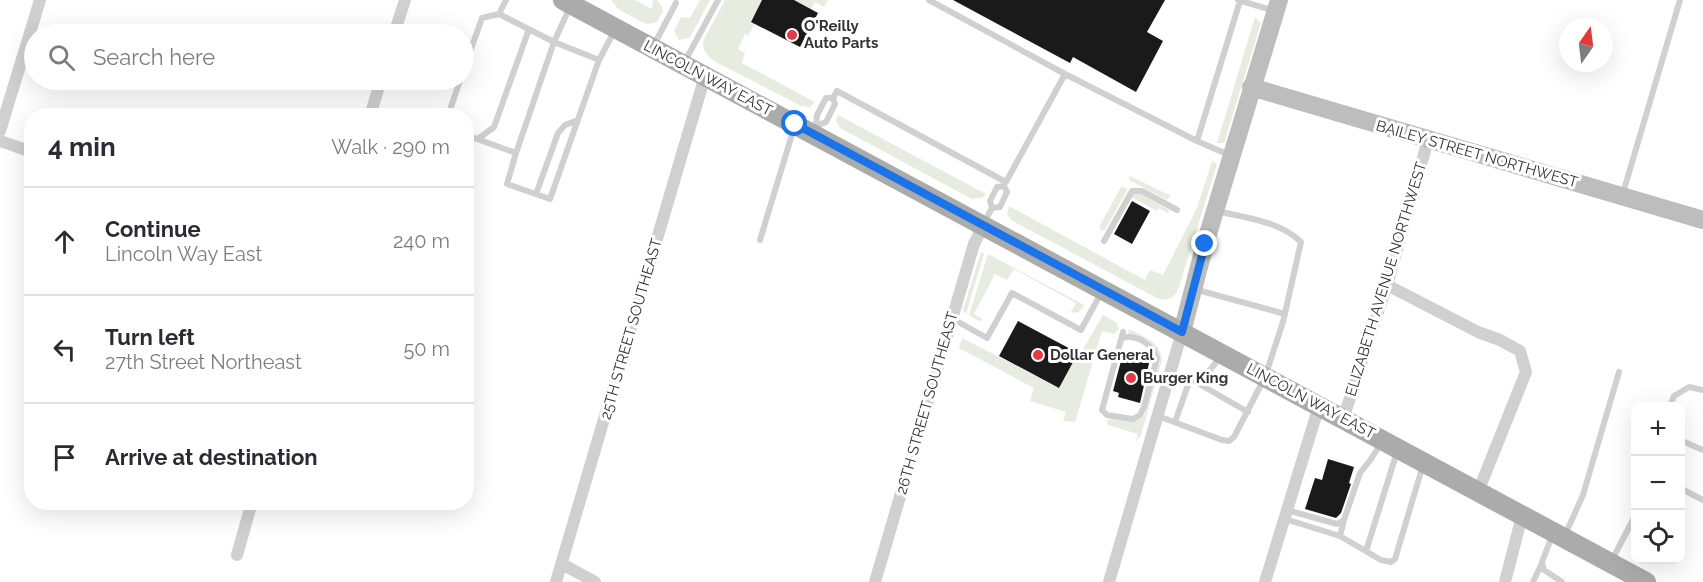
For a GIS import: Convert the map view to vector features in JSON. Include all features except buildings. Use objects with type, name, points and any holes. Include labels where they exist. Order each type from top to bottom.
[{"type":"main road","name":"LINCOLN WAY EAST","points":[[567,2],[807,128],[983,226],[1646,582]]},
{"type":"street","points":[[33,24],[40,0]]},
{"type":"street","points":[[397,24],[405,0]]},
{"type":"street","points":[[1109,582],[1182,332],[1205,244],[1277,6]]},
{"type":"street","points":[[0,131],[24,52]]},
{"type":"street","name":"25TH STREET SOUTHEAST","points":[[556,582],[705,76]]},
{"type":"street","name":"BAILEY STREET NORTHWEST","points":[[1251,87],[1703,220]]},
{"type":"street","points":[[372,108],[378,90]]},
{"type":"street","name":"ELIZABETH AVENUE NORTHWEST","points":[[1343,419],[1387,285],[1428,140]]},
{"type":"street","points":[[0,141],[24,149]]},
{"type":"street","name":"26TH STREET SOUTHEAST","points":[[875,582],[974,244],[983,226]]},
{"type":"street","points":[[1387,285],[1520,351],[1526,372],[1478,492]]},
{"type":"street","points":[[1265,582],[1319,405]]},
{"type":"street","points":[[237,555],[250,510]]},
{"type":"street","points":[[1505,582],[1522,516]]},
{"type":"street","points":[[562,564],[595,582]]},
{"type":"lane","points":[[499,14],[506,0]]},
{"type":"lane","points":[[683,64],[717,0]]},
{"type":"lane","points":[[929,0],[1065,74],[1197,141],[1232,156]]},
{"type":"lane","points":[[1197,141],[1239,0],[1277,6]]},
{"type":"lane","points":[[1622,196],[1680,0]]},
{"type":"lane","points":[[652,48],[675,1]]},
{"type":"lane","points":[[567,2],[507,184],[550,199],[599,60],[616,29]]},
{"type":"lane","points":[[474,41],[482,18],[499,14],[555,42],[599,60]]},
{"type":"lane","points":[[478,139],[494,127],[529,29]]},
{"type":"lane","points":[[983,226],[992,208],[990,201],[998,187],[1005,184],[1065,74]]},
{"type":"lane","points":[[450,108],[456,90]]},
{"type":"lane","points":[[807,128],[826,122],[835,104],[833,98],[837,91],[1005,184],[1007,192],[1000,207],[992,208]]},
{"type":"lane","points":[[760,240],[807,128],[826,98],[833,98]]},
{"type":"lane","points":[[536,194],[558,133],[565,125],[578,120]]},
{"type":"lane","points":[[474,138],[516,153]]},
{"type":"lane","points":[[1104,241],[1132,191],[1142,191],[1177,210]]},
{"type":"lane","points":[[1158,416],[1222,441],[1229,441],[1234,437],[1265,376],[1285,314],[1301,242],[1289,231],[1260,221],[1215,211]]},
{"type":"lane","points":[[1194,289],[1285,314]]},
{"type":"lane","points":[[952,318],[987,339],[1012,293],[1081,330],[1103,290]]},
{"type":"lane","points":[[1123,335],[1143,341],[1150,346],[1157,358],[1143,412],[1133,419],[1107,414],[1102,410],[1123,335]]},
{"type":"lane","points":[[1175,422],[1191,381],[1209,372],[1222,353]]},
{"type":"lane","points":[[1533,582],[1542,562],[1583,495],[1619,372]]},
{"type":"lane","points":[[1168,378],[1191,381],[1248,412]]},
{"type":"lane","points":[[1672,402],[1674,396],[1689,387],[1703,390]]},
{"type":"lane","points":[[1685,442],[1703,450]]},
{"type":"lane","points":[[1340,536],[1360,473],[1371,459],[1390,444]]},
{"type":"lane","points":[[1366,551],[1390,444]]},
{"type":"lane","points":[[1286,514],[1340,536],[1381,560],[1390,562],[1395,559],[1424,463]]},
{"type":"lane","points":[[1685,491],[1703,500]]},
{"type":"lane","points":[[1286,514],[1337,524],[1344,520]]},
{"type":"lane","points":[[1610,563],[1631,522]]},
{"type":"lane","points":[[1542,562],[1544,570],[1562,582]]},
{"type":"shaded area","points":[[611,0],[635,0],[652,9],[653,0],[657,0],[663,11],[657,22],[644,23],[618,9]]},
{"type":"shaded area","points":[[700,0],[710,0],[689,38],[679,40],[674,31],[681,17],[690,18]]},
{"type":"shaded area","points":[[725,0],[762,0],[751,21],[755,23],[748,36],[745,34],[738,49],[745,53],[742,63],[815,102],[810,107],[801,106],[714,61],[707,54],[703,46],[704,39]]},
{"type":"shaded area","points":[[794,0],[828,0],[824,7],[815,2],[811,9]]},
{"type":"shaded area","points":[[1255,17],[1261,23],[1224,143],[1217,143]]},
{"type":"shaded area","points":[[838,115],[986,194],[984,197],[972,199],[840,128],[836,121]]},
{"type":"shaded area","points":[[1212,161],[1217,164],[1178,290],[1167,299],[1157,298],[1011,220],[1007,214],[1009,206],[1145,280],[1150,270],[1163,275],[1197,208]]},
{"type":"shaded area","points":[[1130,176],[1171,196],[1167,200],[1129,180]]},
{"type":"shaded area","points":[[1121,187],[1127,190],[1105,230],[1101,231],[1099,227]]},
{"type":"shaded area","points":[[1140,193],[1169,210],[1168,213],[1159,208],[1157,211],[1131,197],[1133,194]]},
{"type":"shaded area","points":[[981,252],[984,254],[966,314],[963,310]]},
{"type":"shaded area","points":[[988,254],[1084,305],[1080,311],[1071,312],[1076,303],[1014,269],[1007,280],[995,274],[974,314],[981,318],[982,320],[979,321],[969,315]]},
{"type":"shaded area","points":[[1103,315],[1116,322],[1119,329],[1114,334],[1102,331],[1075,422],[1063,421],[1066,412],[1030,401],[1034,388],[959,348],[962,338],[1059,388]]},
{"type":"shaded area","points":[[1129,329],[1155,344],[1162,360],[1141,435],[1136,442],[1138,434],[1108,425],[1107,420],[1134,421],[1144,416],[1160,359],[1152,345],[1139,336],[1128,334]]},
{"type":"place","name":"O'Reilly Auto Parts","points":[[792,35]]},
{"type":"place","name":"Dollar General","points":[[1038,355]]},
{"type":"place","name":"Burger King","points":[[1131,378]]},
{"type":"route","points":[[795,124],[1182,332],[1205,244]]}]
